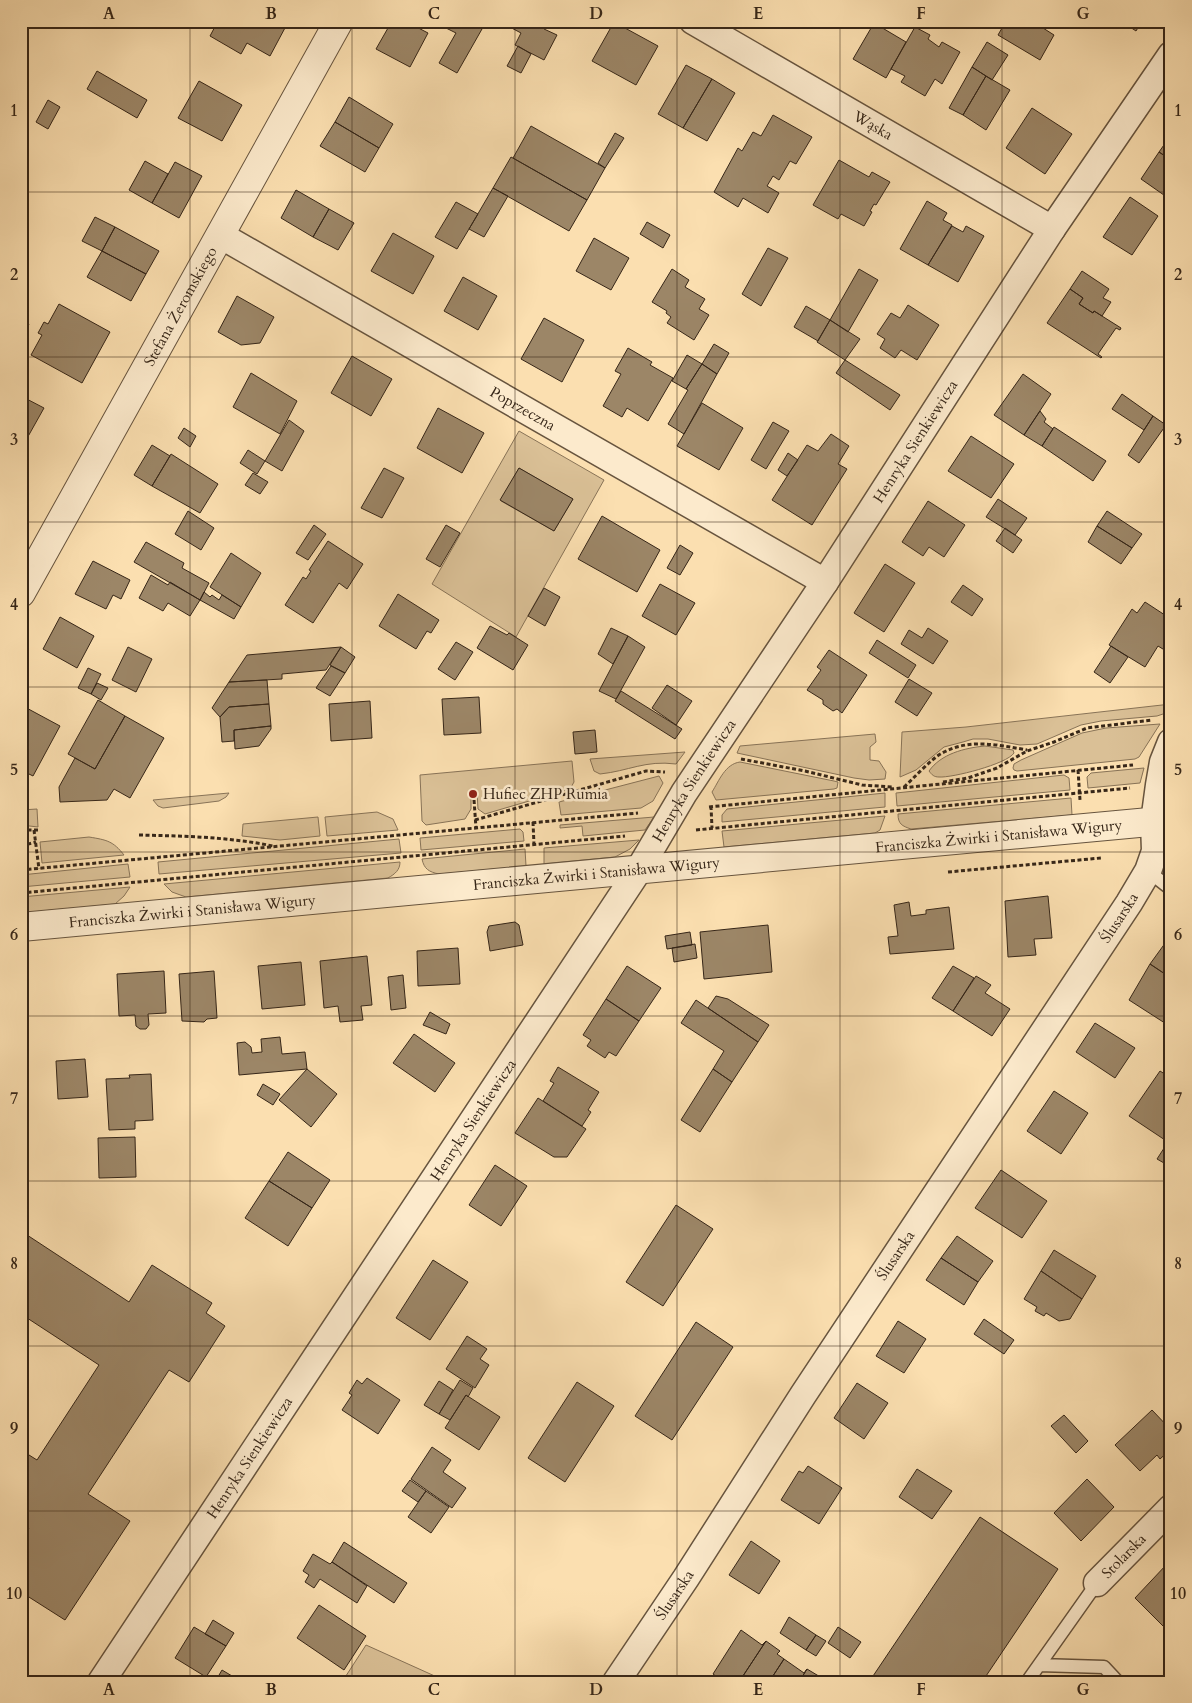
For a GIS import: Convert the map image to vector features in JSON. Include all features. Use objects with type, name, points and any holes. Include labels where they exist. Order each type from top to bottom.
[{"type":"street","name":"Stefana Żeromskiego","points":[[21,594],[339,21]]},
{"type":"street","name":"Wąska","points":[[692,21],[1052,229]]},
{"type":"street","name":"Henryka Sienkiewicza","points":[[102,1682],[638,871],[721,736],[825,582],[1052,229],[1171,55]]},
{"type":"street","name":"Poprzeczna","points":[[220,235],[825,582]]},
{"type":"street","name":"Ślusarska","points":[[616,1682],[686,1578],[803,1395],[1129,903],[1148,871],[1156,850],[1162,821],[1164,763]]},
{"type":"street","name":"Franciszka Żwirki i Stanisława Wigury","points":[[21,927],[1162,821]]},
{"type":"street","name":"Stolarska","points":[[1097,1583],[1171,1508]]},
{"type":"lane","points":[[1148,871],[1171,889]]},
{"type":"lane","points":[[1027,1682],[1097,1583]]},
{"type":"lane","points":[[1039,1665],[1104,1667],[1118,1682]]},
{"type":"path","points":[[738,759],[805,771],[862,785],[904,787],[968,778],[997,768],[1028,750],[1054,742],[1086,728],[1156,720]]},
{"type":"path","points":[[904,787],[941,754],[963,745],[986,743],[1028,750]]},
{"type":"path","points":[[21,870],[1164,763]]},
{"type":"path","points":[[21,893],[408,858],[534,844],[1080,793],[1164,763]]},
{"type":"path","points":[[1078,770],[1080,801]]},
{"type":"path","points":[[475,820],[646,771],[670,772]]},
{"type":"path","points":[[474,800],[476,828]]},
{"type":"path","points":[[21,830],[40,830]]},
{"type":"path","points":[[34,830],[39,869]]},
{"type":"path","points":[[139,835],[211,838],[252,842],[276,847]]},
{"type":"path","points":[[21,846],[36,842]]},
{"type":"shaded area","points":[[519,431],[604,480],[516,637],[432,584]],"holes":[[[519,468],[573,499],[554,531],[501,501]]]},
{"type":"shaded area","points":[[1171,704],[1166,713],[1157,716],[1101,721],[1081,725],[1037,744],[1020,745],[988,739],[973,739],[944,747],[916,770],[900,777],[902,732],[966,727]]},
{"type":"shaded area","points":[[1160,724],[1139,757],[1135,759],[1017,771],[1013,768],[1014,764],[1021,760],[1082,733],[1106,728]]},
{"type":"shaded area","points":[[875,734],[876,742],[870,747],[870,760],[879,761],[886,772],[885,779],[869,780],[854,778],[737,753],[740,746]]},
{"type":"shaded area","points":[[985,746],[1013,750],[1014,753],[991,766],[946,777],[933,776],[929,771],[946,756],[969,748]]},
{"type":"shaded area","points":[[685,752],[676,764],[655,763],[600,774],[594,771],[590,759]]},
{"type":"shaded area","points":[[572,761],[574,782],[570,789],[485,814],[478,809],[477,791],[471,791],[471,809],[465,819],[426,825],[422,821],[420,775]]},
{"type":"shaded area","points":[[740,762],[838,782],[837,788],[716,800],[712,792],[720,778],[726,769]]},
{"type":"shaded area","points":[[1144,768],[1140,783],[1088,788],[1087,777],[1091,773]]},
{"type":"shaded area","points":[[1064,775],[1069,778],[1070,790],[897,806],[896,793]]},
{"type":"shaded area","points":[[659,776],[663,783],[653,801],[641,808],[561,815],[559,802]]},
{"type":"shaded area","points":[[229,793],[219,801],[163,808],[158,806],[153,800]]},
{"type":"shaded area","points":[[885,793],[885,807],[722,822],[722,815],[727,809]]},
{"type":"shaded area","points":[[1071,798],[1072,815],[911,829],[901,824],[898,817],[898,814]]},
{"type":"shaded area","points":[[37,809],[38,827],[21,825],[21,810]]},
{"type":"shaded area","points":[[377,812],[393,819],[398,830],[327,836],[325,817]]},
{"type":"shaded area","points":[[885,816],[880,830],[875,833],[724,847],[722,831]]},
{"type":"shaded area","points":[[318,817],[320,836],[280,840],[242,836],[243,824]]},
{"type":"shaded area","points":[[654,817],[645,830],[583,836],[582,826],[560,828],[560,825]]},
{"type":"shaded area","points":[[520,829],[523,832],[524,841],[421,850],[420,838]]},
{"type":"shaded area","points":[[89,837],[109,842],[124,855],[42,863],[40,842]]},
{"type":"shaded area","points":[[399,839],[401,853],[159,874],[158,862]]},
{"type":"shaded area","points":[[639,840],[630,849],[615,857],[544,864],[544,848]]},
{"type":"shaded area","points":[[525,849],[526,866],[439,874],[427,870],[422,859]]},
{"type":"shaded area","points":[[400,862],[397,872],[388,878],[186,897],[172,892],[164,884]]},
{"type":"shaded area","points":[[128,864],[130,877],[21,887],[21,875]]},
{"type":"shaded area","points":[[130,887],[115,904],[21,913],[21,897]]},
{"type":"shaded area","points":[[366,1645],[448,1682],[342,1682]]},
{"type":"building","points":[[218,21],[277,21],[286,26],[270,56],[247,43],[241,54],[210,36]]},
{"type":"building","points":[[392,21],[405,21],[428,33],[410,67],[376,49]]},
{"type":"building","points":[[447,21],[467,21],[482,29],[457,73],[439,63],[456,33],[444,27]]},
{"type":"building","points":[[467,21],[487,21],[482,29]]},
{"type":"building","points":[[508,21],[548,21],[544,29],[557,35],[544,60],[515,45],[521,33],[506,25]]},
{"type":"building","points":[[1006,21],[1032,21],[1054,35],[1040,60],[998,35]]},
{"type":"building","points":[[1121,21],[1142,21],[1136,31]]},
{"type":"building","points":[[614,22],[658,46],[636,85],[592,61]]},
{"type":"building","points":[[874,23],[906,42],[886,78],[853,59]]},
{"type":"building","points":[[915,27],[930,35],[928,39],[939,47],[942,42],[960,52],[942,84],[935,79],[925,96],[901,82],[905,76],[891,69]]},
{"type":"building","points":[[987,42],[1008,55],[992,80],[972,67]]},
{"type":"building","points":[[518,46],[531,54],[521,73],[507,66]]},
{"type":"building","points":[[686,65],[712,79],[683,128],[658,114]]},
{"type":"building","points":[[972,67],[986,76],[963,115],[949,108]]},
{"type":"building","points":[[97,71],[147,100],[137,118],[87,89]]},
{"type":"building","points":[[986,76],[1010,90],[986,130],[963,115]]},
{"type":"building","points":[[712,79],[735,93],[707,141],[683,128]]},
{"type":"building","points":[[199,81],[242,105],[222,141],[178,118]]},
{"type":"building","points":[[349,97],[393,124],[379,148],[335,122]]},
{"type":"building","points":[[48,100],[60,107],[48,129],[36,122]]},
{"type":"building","points":[[1032,108],[1072,134],[1045,174],[1006,148]]},
{"type":"building","points":[[773,115],[812,137],[796,164],[790,161],[779,180],[773,176],[767,186],[779,193],[768,213],[743,198],[738,207],[714,192],[738,148],[742,151],[753,132],[761,136]]},
{"type":"building","points":[[335,122],[379,148],[365,172],[320,146]]},
{"type":"building","points":[[531,126],[605,168],[587,200],[513,158]]},
{"type":"building","points":[[615,133],[624,138],[605,168],[598,163]]},
{"type":"building","points":[[1171,135],[1171,160],[1159,152]]},
{"type":"building","points":[[1159,152],[1171,160],[1171,200],[1141,179]]},
{"type":"building","points":[[511,157],[587,200],[569,231],[493,188]]},
{"type":"building","points":[[839,160],[869,177],[872,172],[890,182],[876,205],[874,204],[864,226],[841,214],[838,219],[813,205]]},
{"type":"building","points":[[145,161],[168,174],[152,203],[129,190]]},
{"type":"building","points":[[175,162],[202,176],[179,218],[152,203]]},
{"type":"building","points":[[493,188],[508,196],[484,237],[469,229]]},
{"type":"building","points":[[296,190],[329,209],[313,237],[281,218]]},
{"type":"building","points":[[1130,197],[1158,216],[1132,255],[1103,237]]},
{"type":"building","points":[[927,201],[947,213],[943,220],[952,225],[928,265],[900,249]]},
{"type":"building","points":[[456,202],[478,214],[457,249],[435,237]]},
{"type":"building","points":[[329,209],[354,223],[338,250],[313,237]]},
{"type":"building","points":[[95,217],[115,227],[102,251],[82,241]]},
{"type":"building","points":[[647,222],[670,235],[663,248],[640,234]]},
{"type":"building","points":[[952,226],[963,232],[966,226],[984,236],[958,282],[928,265]]},
{"type":"building","points":[[115,227],[159,251],[146,274],[102,251]]},
{"type":"building","points":[[393,233],[434,256],[413,294],[371,271]]},
{"type":"building","points":[[594,238],[629,258],[611,290],[576,271]]},
{"type":"building","points":[[768,248],[788,258],[761,306],[742,294]]},
{"type":"building","points":[[102,251],[146,274],[131,301],[87,277]]},
{"type":"building","points":[[672,269],[689,280],[685,287],[705,299],[699,309],[709,315],[694,340],[667,323],[671,317],[666,313],[667,311],[652,302]]},
{"type":"building","points":[[859,269],[878,280],[848,332],[830,320]]},
{"type":"building","points":[[1082,271],[1109,289],[1103,298],[1111,302],[1102,316],[1094,311],[1093,313],[1079,304],[1083,298],[1070,289]]},
{"type":"building","points":[[463,277],[497,296],[478,330],[444,311]]},
{"type":"building","points":[[1070,289],[1083,298],[1079,304],[1121,328],[1120,330],[1116,328],[1098,354],[1101,358],[1047,323]]},
{"type":"building","points":[[237,296],[274,317],[260,343],[241,345],[218,332]]},
{"type":"building","points":[[59,304],[110,332],[82,383],[31,355],[42,335],[38,333],[44,322],[48,324]]},
{"type":"building","points":[[908,305],[939,325],[917,360],[901,350],[895,358],[880,348],[885,339],[877,334],[891,313],[900,318]]},
{"type":"building","points":[[806,306],[830,320],[818,341],[794,327]]},
{"type":"building","points":[[544,318],[584,340],[562,382],[521,359]]},
{"type":"building","points":[[21,320],[29,324],[21,338]]},
{"type":"building","points":[[830,320],[860,339],[845,360],[817,342]]},
{"type":"building","points":[[714,344],[729,353],[717,374],[702,364]]},
{"type":"building","points":[[628,348],[652,362],[650,365],[673,378],[648,421],[627,408],[622,417],[603,406],[621,374],[615,371]]},
{"type":"building","points":[[687,355],[702,364],[686,389],[672,381]]},
{"type":"building","points":[[352,356],[392,379],[371,416],[331,393]]},
{"type":"building","points":[[845,360],[900,395],[890,410],[836,373]]},
{"type":"building","points":[[702,364],[717,374],[684,434],[668,424],[688,390],[686,389]]},
{"type":"building","points":[[251,373],[297,401],[280,434],[233,407]]},
{"type":"building","points":[[1023,374],[1051,394],[1024,435],[994,415]]},
{"type":"building","points":[[1122,394],[1153,416],[1144,430],[1112,409]]},
{"type":"building","points":[[21,396],[44,408],[21,449]]},
{"type":"building","points":[[702,403],[743,428],[719,470],[677,446]]},
{"type":"building","points":[[438,408],[484,433],[462,473],[417,448]]},
{"type":"building","points":[[1040,411],[1046,419],[1044,422],[1053,429],[1042,446],[1024,435]]},
{"type":"building","points":[[1153,416],[1166,425],[1139,463],[1128,455]]},
{"type":"building","points":[[289,420],[304,431],[282,471],[265,461]]},
{"type":"building","points":[[773,422],[789,431],[766,469],[751,460]]},
{"type":"building","points":[[1054,427],[1106,461],[1093,481],[1042,446]]},
{"type":"building","points":[[184,428],[196,436],[190,447],[178,438]]},
{"type":"building","points":[[831,434],[849,446],[838,464],[847,469],[812,525],[772,500],[807,445],[818,451]]},
{"type":"building","points":[[971,436],[1014,464],[991,498],[948,471]]},
{"type":"building","points":[[152,445],[170,456],[152,486],[134,475]]},
{"type":"building","points":[[248,450],[265,461],[257,474],[240,463]]},
{"type":"building","points":[[788,453],[798,460],[787,476],[778,470]]},
{"type":"building","points":[[171,454],[218,484],[200,513],[152,486]]},
{"type":"building","points":[[384,468],[404,478],[382,518],[361,508]]},
{"type":"building","points":[[519,468],[573,499],[554,531],[500,500]]},
{"type":"building","points":[[253,473],[268,482],[260,494],[245,485]]},
{"type":"building","points":[[998,499],[1027,518],[1015,535],[986,517]]},
{"type":"building","points":[[928,501],[965,525],[944,557],[929,547],[923,556],[902,542]]},
{"type":"building","points":[[188,511],[214,528],[201,550],[175,534]]},
{"type":"building","points":[[1107,511],[1142,534],[1132,548],[1097,526]]},
{"type":"building","points":[[602,516],[660,550],[637,592],[578,559]]},
{"type":"building","points":[[314,525],[326,534],[308,560],[296,553]]},
{"type":"building","points":[[446,525],[460,533],[440,567],[426,559]]},
{"type":"building","points":[[1097,526],[1132,548],[1121,564],[1088,542]]},
{"type":"building","points":[[1005,528],[1022,540],[1013,553],[996,541]]},
{"type":"building","points":[[328,541],[363,564],[347,589],[339,583],[313,623],[285,605],[303,577],[306,579],[311,571],[309,570]]},
{"type":"building","points":[[146,542],[184,563],[182,568],[209,583],[200,600],[134,562]]},
{"type":"building","points":[[680,545],[693,553],[680,575],[667,568]]},
{"type":"building","points":[[231,553],[261,573],[241,607],[210,587]]},
{"type":"building","points":[[93,561],[130,580],[121,599],[113,595],[106,609],[75,594]]},
{"type":"building","points":[[885,564],[915,583],[884,632],[854,613]]},
{"type":"building","points":[[151,575],[168,585],[170,582],[200,600],[190,616],[168,603],[163,611],[139,598]]},
{"type":"building","points":[[660,584],[695,603],[676,635],[642,616]]},
{"type":"building","points":[[963,585],[983,599],[972,616],[951,602]]},
{"type":"building","points":[[544,588],[560,597],[545,626],[528,616]]},
{"type":"building","points":[[204,592],[210,597],[212,595],[219,600],[222,595],[241,607],[234,619],[200,600]]},
{"type":"building","points":[[398,594],[439,620],[431,633],[427,631],[416,649],[379,626]]},
{"type":"building","points":[[1145,602],[1171,619],[1171,654],[1158,646],[1145,667],[1109,645],[1132,609],[1137,613]]},
{"type":"building","points":[[60,617],[94,636],[77,668],[43,649]]},
{"type":"building","points":[[490,626],[507,635],[509,633],[528,645],[513,670],[477,648]]},
{"type":"building","points":[[611,628],[628,636],[613,664],[598,654]]},
{"type":"building","points":[[928,628],[948,641],[933,664],[901,644],[909,630],[922,638]]},
{"type":"building","points":[[628,636],[645,647],[616,699],[599,691]]},
{"type":"building","points":[[877,640],[916,665],[908,678],[869,653]]},
{"type":"building","points":[[456,642],[473,652],[455,680],[438,669]]},
{"type":"building","points":[[1111,646],[1128,657],[1110,683],[1094,672]]},
{"type":"building","points":[[128,647],[152,659],[136,692],[112,680]]},
{"type":"building","points":[[341,647],[326,670],[282,674],[282,679],[229,682],[247,655]]},
{"type":"building","points":[[341,647],[355,657],[345,673],[330,665]]},
{"type":"building","points":[[829,650],[867,675],[842,713],[837,709],[833,711],[823,704],[823,700],[807,690],[821,670],[817,667]]},
{"type":"building","points":[[331,666],[345,673],[330,696],[316,688]]},
{"type":"building","points":[[88,668],[101,674],[91,694],[78,688]]},
{"type":"building","points":[[909,679],[932,693],[917,716],[895,702]]},
{"type":"building","points":[[267,680],[269,704],[229,707],[220,717],[212,708],[229,682]]},
{"type":"building","points":[[97,683],[108,688],[101,700],[91,694]]},
{"type":"building","points":[[667,685],[692,701],[676,725],[652,708]]},
{"type":"building","points":[[621,691],[682,729],[675,739],[615,701]]},
{"type":"building","points":[[479,697],[481,733],[444,735],[442,699]]},
{"type":"building","points":[[98,700],[125,716],[95,769],[68,754]]},
{"type":"building","points":[[370,701],[372,738],[331,741],[329,704]]},
{"type":"building","points":[[269,704],[271,726],[234,730],[234,741],[222,742],[220,717],[229,707]]},
{"type":"building","points":[[21,705],[60,726],[33,776],[21,770]]},
{"type":"building","points":[[125,716],[164,738],[130,798],[114,789],[107,800],[60,802],[59,787],[75,758],[95,769]]},
{"type":"building","points":[[271,726],[271,729],[259,746],[235,749],[234,730]]},
{"type":"building","points":[[595,730],[597,752],[575,754],[573,732]]},
{"type":"building","points":[[1048,896],[1052,938],[1034,939],[1036,955],[1008,957],[1005,901]]},
{"type":"building","points":[[909,902],[911,916],[926,914],[926,910],[949,907],[954,949],[890,954],[888,937],[898,936],[894,905]]},
{"type":"building","points":[[515,922],[519,925],[523,945],[490,951],[487,932],[489,926]]},
{"type":"building","points":[[768,925],[772,972],[704,979],[700,932]]},
{"type":"building","points":[[690,932],[692,945],[667,949],[665,936]]},
{"type":"building","points":[[1171,935],[1171,978],[1150,964]]},
{"type":"building","points":[[695,944],[697,958],[674,962],[672,948]]},
{"type":"building","points":[[458,948],[460,984],[418,986],[417,951]]},
{"type":"building","points":[[367,956],[372,1005],[361,1006],[363,1020],[340,1022],[338,1006],[324,1008],[320,961]]},
{"type":"building","points":[[301,962],[305,1005],[262,1009],[258,966]]},
{"type":"building","points":[[1150,964],[1171,978],[1171,1027],[1129,1000]]},
{"type":"building","points":[[627,966],[661,988],[639,1021],[606,999]]},
{"type":"building","points":[[953,966],[974,978],[953,1011],[932,998]]},
{"type":"building","points":[[164,971],[166,1013],[148,1014],[149,1025],[146,1029],[140,1029],[136,1026],[135,1015],[119,1016],[117,974]]},
{"type":"building","points":[[214,971],[217,1018],[207,1019],[204,1022],[182,1021],[179,974]]},
{"type":"building","points":[[403,975],[406,1008],[391,1010],[388,977]]},
{"type":"building","points":[[976,976],[991,985],[985,993],[1010,1009],[992,1036],[953,1011]]},
{"type":"building","points":[[21,981],[24,981],[27,1038],[21,1039]]},
{"type":"building","points":[[716,996],[728,999],[769,1025],[758,1042],[708,1008]]},
{"type":"building","points":[[606,999],[639,1021],[616,1056],[609,1052],[605,1058],[587,1046],[591,1040],[583,1035]]},
{"type":"building","points":[[696,1000],[758,1042],[732,1082],[713,1069],[724,1051],[681,1023]]},
{"type":"building","points":[[430,1012],[450,1024],[446,1034],[423,1025]]},
{"type":"building","points":[[1095,1023],[1135,1048],[1115,1078],[1076,1052]]},
{"type":"building","points":[[414,1034],[455,1063],[435,1092],[393,1063]]},
{"type":"building","points":[[280,1037],[282,1054],[305,1052],[307,1069],[239,1075],[237,1043],[245,1042],[251,1047],[252,1053],[262,1052],[261,1039]]},
{"type":"building","points":[[85,1059],[88,1097],[58,1099],[56,1061]]},
{"type":"building","points":[[558,1067],[599,1092],[588,1110],[591,1112],[582,1126],[543,1101],[554,1083],[550,1081]]},
{"type":"building","points":[[307,1069],[337,1094],[311,1127],[279,1100]]},
{"type":"building","points":[[713,1069],[732,1082],[700,1132],[681,1120]]},
{"type":"building","points":[[1160,1071],[1171,1078],[1171,1144],[1129,1116]]},
{"type":"building","points":[[151,1074],[153,1120],[135,1121],[135,1129],[109,1130],[106,1079],[130,1078],[129,1075]]},
{"type":"building","points":[[263,1084],[280,1094],[273,1105],[257,1095]]},
{"type":"building","points":[[1054,1091],[1088,1113],[1061,1154],[1027,1131]]},
{"type":"building","points":[[538,1098],[586,1129],[567,1157],[554,1157],[515,1133]]},
{"type":"building","points":[[135,1137],[136,1177],[99,1178],[98,1138]]},
{"type":"building","points":[[1168,1142],[1171,1144],[1171,1167],[1157,1159]]},
{"type":"building","points":[[288,1152],[330,1180],[312,1208],[269,1181]]},
{"type":"building","points":[[495,1165],[527,1186],[501,1226],[469,1205]]},
{"type":"building","points":[[1001,1170],[1047,1201],[1022,1238],[975,1208]]},
{"type":"building","points":[[269,1181],[312,1208],[288,1246],[245,1218]]},
{"type":"building","points":[[676,1205],[713,1229],[663,1306],[626,1282]]},
{"type":"building","points":[[24,1233],[129,1302],[152,1265],[212,1303],[206,1313],[225,1326],[189,1382],[169,1370],[88,1494],[130,1521],[65,1620],[21,1592],[21,1540],[29,1528],[21,1524],[21,1450],[37,1460],[99,1365],[21,1314],[21,1237]]},
{"type":"building","points":[[957,1236],[993,1261],[978,1282],[941,1258]]},
{"type":"building","points":[[1054,1250],[1096,1276],[1082,1299],[1041,1271]]},
{"type":"building","points":[[941,1258],[978,1282],[964,1305],[926,1280]]},
{"type":"building","points":[[433,1260],[468,1282],[430,1340],[396,1318]]},
{"type":"building","points":[[1041,1271],[1082,1299],[1070,1319],[1059,1321],[1046,1313],[1044,1316],[1035,1311],[1037,1307],[1024,1299]]},
{"type":"building","points":[[984,1319],[1014,1340],[1004,1354],[974,1334]]},
{"type":"building","points":[[898,1321],[926,1339],[904,1373],[876,1356]]},
{"type":"building","points":[[696,1322],[733,1347],[672,1440],[635,1416]]},
{"type":"building","points":[[467,1336],[487,1349],[480,1359],[489,1365],[475,1388],[446,1369]]},
{"type":"building","points":[[367,1378],[400,1400],[378,1434],[342,1410],[352,1395],[349,1393],[357,1380],[362,1384]]},
{"type":"building","points":[[460,1380],[473,1388],[468,1397],[466,1395],[450,1420],[439,1414]]},
{"type":"building","points":[[439,1381],[453,1390],[439,1414],[424,1405]]},
{"type":"building","points":[[577,1382],[614,1406],[565,1482],[528,1458]]},
{"type":"building","points":[[857,1383],[888,1403],[864,1439],[834,1418]]},
{"type":"building","points":[[466,1395],[500,1417],[479,1450],[445,1428]]},
{"type":"building","points":[[1152,1410],[1171,1430],[1171,1449],[1160,1459],[1157,1455],[1140,1471],[1115,1445]]},
{"type":"building","points":[[1064,1415],[1088,1441],[1076,1453],[1051,1426]]},
{"type":"building","points":[[432,1447],[451,1460],[443,1472],[466,1488],[452,1508],[411,1479]]},
{"type":"building","points":[[808,1466],[842,1488],[819,1524],[781,1500],[799,1471],[803,1473]]},
{"type":"building","points":[[917,1469],[952,1491],[932,1519],[899,1497]]},
{"type":"building","points":[[1087,1479],[1114,1507],[1081,1541],[1054,1513]]},
{"type":"building","points":[[410,1480],[426,1491],[418,1502],[402,1491]]},
{"type":"building","points":[[426,1491],[449,1507],[431,1533],[408,1517]]},
{"type":"building","points":[[980,1517],[1058,1569],[982,1682],[869,1682]]},
{"type":"building","points":[[751,1541],[780,1561],[759,1594],[729,1575]]},
{"type":"building","points":[[344,1542],[407,1583],[394,1603],[332,1562]]},
{"type":"building","points":[[313,1554],[330,1564],[332,1562],[367,1586],[357,1603],[320,1579],[314,1588],[305,1582],[309,1575],[303,1571]]},
{"type":"building","points":[[1167,1564],[1171,1567],[1171,1624],[1166,1629],[1135,1598]]},
{"type":"building","points":[[319,1605],[366,1636],[344,1670],[297,1638]]},
{"type":"building","points":[[789,1617],[816,1635],[806,1650],[780,1633]]},
{"type":"building","points":[[213,1620],[234,1633],[226,1646],[205,1634]]},
{"type":"building","points":[[194,1627],[226,1646],[206,1677],[175,1658]]},
{"type":"building","points":[[838,1627],[861,1642],[850,1658],[828,1643]]},
{"type":"building","points":[[741,1630],[762,1645],[766,1641],[739,1682],[724,1682],[713,1674]]},
{"type":"building","points":[[816,1635],[826,1641],[816,1656],[806,1650]]},
{"type":"building","points":[[766,1641],[780,1651],[777,1654],[784,1659],[769,1682],[739,1682]]},
{"type":"building","points":[[784,1659],[804,1673],[807,1669],[799,1682],[769,1682]]},
{"type":"building","points":[[807,1669],[822,1678],[820,1682],[799,1682]]},
{"type":"building","points":[[222,1670],[242,1682],[215,1682]]},
{"type":"place","name":"Hufiec ZHP Rumia","points":[[473,794]]}]
